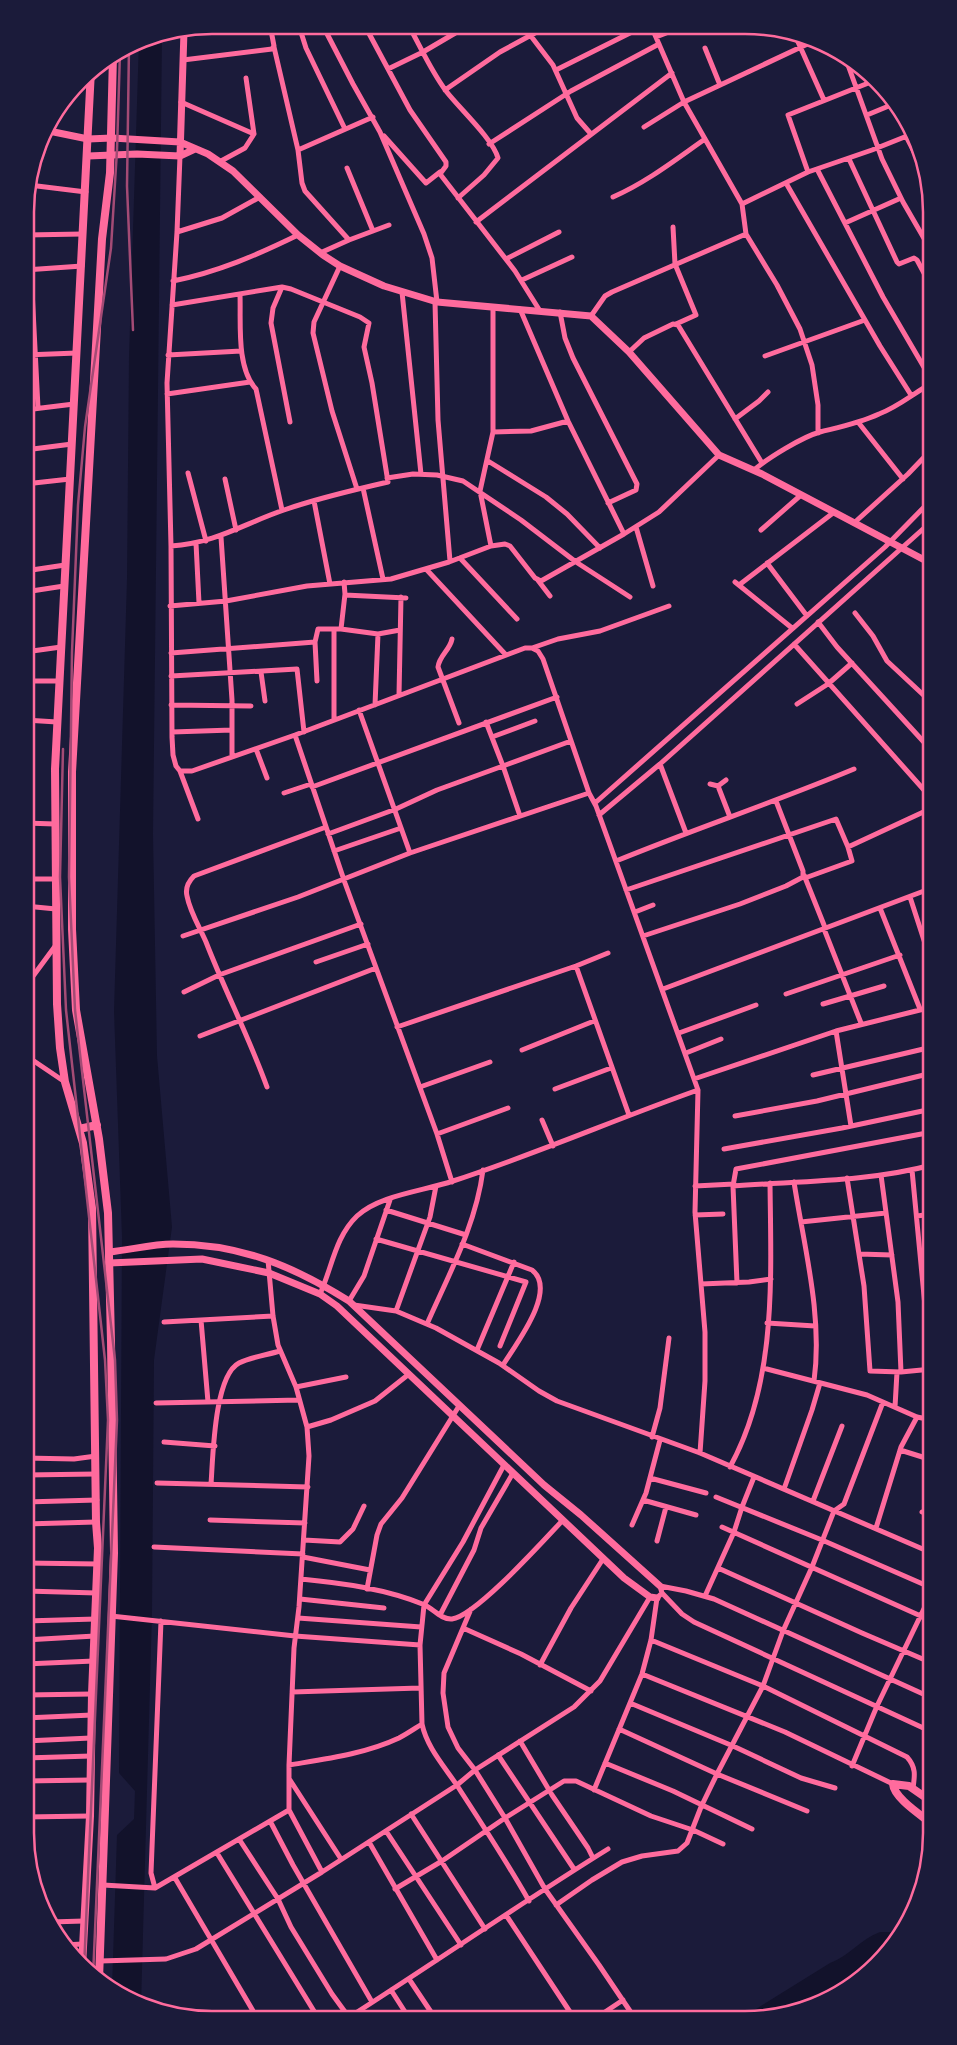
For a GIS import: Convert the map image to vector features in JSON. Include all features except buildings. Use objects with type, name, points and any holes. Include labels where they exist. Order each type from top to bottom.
[{"type":"main road","points":[[101,1972],[104,1960],[103,1884],[114,1553],[109,1252],[108,1213],[97,1124],[76,1010],[72,929],[72,772],[102,239],[112,155],[112,65]]},
{"type":"main road","points":[[82,1955],[90,1816],[92,1694],[98,1564],[92,1208],[83,1143],[66,1082],[60,1048],[57,1004],[55,769],[90,82]]},
{"type":"main road","points":[[79,1129],[97,1124]]},
{"type":"main road","points":[[96,1438],[113,1439]]},
{"type":"main road","points":[[923,1795],[903,1784],[892,1784],[902,1800],[923,1817]]},
{"type":"street","points":[[272,34],[298,150],[302,184],[308,196],[349,240]]},
{"type":"street","points":[[302,34],[306,48],[345,129]]},
{"type":"street","points":[[327,34],[353,84],[373,117],[428,244],[436,283],[438,420],[450,562]]},
{"type":"street","points":[[369,34],[415,118],[446,162],[446,166],[426,183],[380,132]]},
{"type":"street","points":[[413,34],[445,90],[497,154],[497,161],[458,198]]},
{"type":"street","points":[[388,69],[454,34]]},
{"type":"street","points":[[445,90],[500,52],[534,34]]},
{"type":"street","points":[[556,70],[628,34]]},
{"type":"street","points":[[654,34],[684,102],[742,204],[746,234],[777,285],[804,342],[812,365],[818,433]]},
{"type":"street","points":[[656,38],[665,34]]},
{"type":"street","points":[[184,36],[177,232],[168,355],[171,706],[173,755],[198,819]]},
{"type":"street","points":[[530,36],[556,70],[578,118],[590,134]]},
{"type":"street","points":[[799,42],[824,100]]},
{"type":"street","points":[[489,144],[566,94],[659,44]]},
{"type":"street","points":[[644,127],[684,102],[807,45]]},
{"type":"street","points":[[183,60],[244,54],[274,48]]},
{"type":"street","points":[[705,48],[720,85]]},
{"type":"street","points":[[849,68],[878,148],[901,198],[923,236]]},
{"type":"street","points":[[476,222],[672,73]]},
{"type":"street","points":[[221,161],[246,148],[254,134],[246,78]]},
{"type":"street","points":[[808,172],[788,116],[868,83]]},
{"type":"street","points":[[181,102],[254,134]]},
{"type":"street","points":[[867,115],[888,106]]},
{"type":"street","points":[[298,150],[373,117]]},
{"type":"street","points":[[53,132],[88,139],[112,138],[180,142],[221,161],[298,235],[320,253],[340,266],[384,286],[436,302],[591,316],[629,352],[719,455],[754,470],[923,559]]},
{"type":"street","points":[[742,204],[808,172],[906,136]]},
{"type":"street","points":[[613,197],[632,189],[705,139]]},
{"type":"street","points":[[88,156],[137,154],[180,156],[195,149]]},
{"type":"street","points":[[849,158],[897,262],[899,264],[914,258],[923,271]]},
{"type":"street","points":[[347,168],[373,231]]},
{"type":"street","points":[[818,169],[896,321],[923,367]]},
{"type":"street","points":[[440,172],[476,222],[522,280],[540,311]]},
{"type":"street","points":[[786,183],[864,320],[911,396]]},
{"type":"street","points":[[35,186],[86,192]]},
{"type":"street","points":[[177,232],[222,218],[260,197]]},
{"type":"street","points":[[845,224],[901,198]]},
{"type":"street","points":[[320,253],[389,225]]},
{"type":"street","points":[[629,352],[644,338],[696,315],[675,264],[673,226]]},
{"type":"street","points":[[506,259],[559,232]]},
{"type":"street","points":[[34,235],[83,234]]},
{"type":"street","points":[[591,316],[608,294],[746,234]]},
{"type":"street","points":[[174,281],[225,268],[256,256],[298,235]]},
{"type":"street","points":[[522,280],[572,257]]},
{"type":"street","points":[[34,270],[82,266]]},
{"type":"street","points":[[340,266],[313,327],[314,339],[334,417],[360,488],[383,579]]},
{"type":"street","points":[[171,546],[221,537],[282,510],[388,482],[372,383],[364,347],[368,323],[360,317],[282,287],[172,305]]},
{"type":"street","points":[[282,287],[273,308],[271,323],[290,422]]},
{"type":"street","points":[[402,292],[421,474]]},
{"type":"street","points":[[240,295],[241,351],[250,382],[256,389],[282,510]]},
{"type":"street","points":[[491,546],[480,486],[488,461],[493,432],[493,307]]},
{"type":"street","points":[[520,309],[568,421],[624,534]]},
{"type":"street","points":[[560,312],[565,338],[573,358],[637,484],[636,490],[608,503]]},
{"type":"street","points":[[765,356],[864,320]]},
{"type":"street","points":[[676,324],[680,327],[762,463]]},
{"type":"street","points":[[34,343],[38,408]]},
{"type":"street","points":[[168,355],[241,351]]},
{"type":"street","points":[[35,355],[77,353]]},
{"type":"street","points":[[168,394],[250,382]]},
{"type":"street","points":[[754,470],[762,463],[818,433],[858,422],[886,411],[923,388]]},
{"type":"street","points":[[735,419],[768,392]]},
{"type":"street","points":[[34,409],[74,404]]},
{"type":"street","points":[[493,432],[531,431],[568,421]]},
{"type":"street","points":[[858,422],[903,479]]},
{"type":"street","points":[[34,449],[72,444]]},
{"type":"street","points":[[536,579],[541,581],[636,527],[672,501],[719,455]]},
{"type":"street","points":[[854,524],[923,458]]},
{"type":"street","points":[[488,461],[546,497],[567,514],[600,548]]},
{"type":"street","points":[[188,474],[206,541]]},
{"type":"street","points":[[387,478],[421,474],[442,475],[463,482],[576,562],[630,597]]},
{"type":"street","points":[[34,483],[70,479]]},
{"type":"street","points":[[224,479],[236,530]]},
{"type":"street","points":[[761,530],[801,496]]},
{"type":"street","points":[[314,501],[330,584]]},
{"type":"street","points":[[597,809],[792,628],[891,542],[923,508]]},
{"type":"street","points":[[792,628],[737,583],[767,563],[833,513]]},
{"type":"street","points":[[636,527],[653,586]]},
{"type":"street","points":[[597,809],[660,764],[923,529]]},
{"type":"street","points":[[221,537],[232,706],[232,757]]},
{"type":"street","points":[[196,543],[199,604]]},
{"type":"street","points":[[170,606],[199,604],[344,582],[391,579],[450,562],[491,546],[505,544],[510,546],[550,596]]},
{"type":"street","points":[[460,558],[517,619]]},
{"type":"street","points":[[767,563],[807,616]]},
{"type":"street","points":[[34,569],[66,564]]},
{"type":"street","points":[[426,569],[506,655]]},
{"type":"street","points":[[341,629],[345,595],[344,582]]},
{"type":"street","points":[[34,591],[64,586]]},
{"type":"street","points":[[345,595],[404,598],[400,630],[400,695]]},
{"type":"street","points":[[180,771],[192,771],[304,732],[506,655],[558,639],[600,631],[669,606]]},
{"type":"street","points":[[855,613],[873,636],[887,661],[923,695]]},
{"type":"street","points":[[818,622],[852,663],[923,741]]},
{"type":"street","points":[[317,681],[315,642],[318,629],[341,629],[378,634],[400,630]]},
{"type":"street","points":[[334,630],[334,720]]},
{"type":"street","points":[[375,705],[378,634]]},
{"type":"street","points":[[452,639],[448,650],[438,662],[442,679],[459,723]]},
{"type":"street","points":[[171,653],[315,642]]},
{"type":"street","points":[[794,644],[923,789]]},
{"type":"street","points":[[34,651],[61,647]]},
{"type":"street","points":[[532,648],[538,651],[543,659],[589,793],[597,809],[635,912],[698,1090],[695,1215],[705,1332],[705,1381],[700,1453]]},
{"type":"street","points":[[797,704],[828,684],[852,663]]},
{"type":"street","points":[[171,676],[297,669],[304,732]]},
{"type":"street","points":[[261,672],[265,701]]},
{"type":"street","points":[[34,681],[59,681]]},
{"type":"street","points":[[284,793],[378,762],[557,697]]},
{"type":"street","points":[[171,706],[251,706]]},
{"type":"street","points":[[359,710],[410,854]]},
{"type":"street","points":[[34,721],[57,722]]},
{"type":"street","points":[[492,736],[535,721]]},
{"type":"street","points":[[486,722],[520,816]]},
{"type":"street","points":[[172,732],[232,730]]},
{"type":"street","points":[[295,735],[334,851],[437,1134],[452,1182]]},
{"type":"street","points":[[328,834],[394,810],[437,790],[571,742]]},
{"type":"street","points":[[256,749],[267,778]]},
{"type":"street","points":[[660,764],[686,833]]},
{"type":"street","points":[[616,861],[686,833],[776,801],[854,769]]},
{"type":"street","points":[[718,786],[726,780]]},
{"type":"street","points":[[710,784],[718,786]]},
{"type":"street","points":[[718,786],[730,817]]},
{"type":"street","points":[[183,936],[298,897],[410,854],[589,793]]},
{"type":"street","points":[[776,801],[861,1023]]},
{"type":"street","points":[[848,848],[923,812]]},
{"type":"street","points":[[626,890],[836,820],[848,848],[852,861],[805,876],[786,886],[749,900],[643,936]]},
{"type":"street","points":[[34,823],[55,824]]},
{"type":"street","points":[[267,1087],[187,896],[187,885],[194,876],[326,827]]},
{"type":"street","points":[[334,851],[401,828]]},
{"type":"street","points":[[34,879],[56,879]]},
{"type":"street","points":[[663,989],[824,927],[923,892]]},
{"type":"street","points":[[910,897],[923,937]]},
{"type":"street","points":[[635,912],[653,905]]},
{"type":"street","points":[[34,907],[56,909]]},
{"type":"street","points":[[880,908],[920,1010]]},
{"type":"street","points":[[184,992],[219,975],[361,924]]},
{"type":"street","points":[[34,975],[56,944]]},
{"type":"street","points":[[316,962],[368,944]]},
{"type":"street","points":[[397,1027],[576,966],[608,953]]},
{"type":"street","points":[[786,994],[900,955]]},
{"type":"street","points":[[576,966],[629,1115]]},
{"type":"street","points":[[200,1036],[376,968]]},
{"type":"street","points":[[823,1004],[884,986]]},
{"type":"street","points":[[679,1033],[756,1005]]},
{"type":"street","points":[[694,1078],[861,1023],[923,1009]]},
{"type":"street","points":[[522,1050],[594,1021]]},
{"type":"street","points":[[836,1031],[850,1126]]},
{"type":"street","points":[[686,1053],[721,1039]]},
{"type":"street","points":[[813,1075],[923,1049]]},
{"type":"street","points":[[34,1062],[66,1082]]},
{"type":"street","points":[[420,1087],[490,1062]]},
{"type":"street","points":[[555,1089],[611,1068]]},
{"type":"street","points":[[735,1116],[845,1094],[923,1075]]},
{"type":"street","points":[[320,1294],[345,1230],[356,1217],[368,1208],[452,1182],[553,1146],[629,1115],[698,1090]]},
{"type":"street","points":[[437,1134],[508,1108]]},
{"type":"street","points":[[724,1149],[923,1111]]},
{"type":"street","points":[[542,1120],[553,1146]]},
{"type":"street","points":[[737,1283],[734,1171],[923,1134]]},
{"type":"street","points":[[695,1186],[847,1178],[880,1175],[923,1167]]},
{"type":"street","points":[[427,1324],[455,1262],[479,1200],[483,1170]]},
{"type":"street","points":[[912,1170],[923,1277]]},
{"type":"street","points":[[880,1175],[899,1319],[899,1372],[895,1407]]},
{"type":"street","points":[[847,1178],[864,1286],[870,1371],[899,1372],[923,1370]]},
{"type":"street","points":[[794,1182],[813,1301],[816,1362],[814,1382]]},
{"type":"street","points":[[730,1467],[744,1436],[763,1368],[771,1279],[770,1183]]},
{"type":"street","points":[[396,1311],[427,1224],[436,1186]]},
{"type":"street","points":[[351,1303],[364,1276],[390,1200]]},
{"type":"street","points":[[386,1210],[466,1235]]},
{"type":"street","points":[[801,1222],[886,1213]]},
{"type":"street","points":[[695,1215],[723,1214]]},
{"type":"street","points":[[917,1216],[923,1215]]},
{"type":"street","points":[[376,1239],[526,1282],[500,1346]]},
{"type":"street","points":[[109,1252],[172,1244],[203,1246],[253,1254],[303,1274],[324,1285],[351,1303],[544,1485],[588,1521],[657,1594],[682,1614],[694,1622],[923,1728]]},
{"type":"street","points":[[462,1244],[514,1262],[536,1273],[540,1278],[541,1292],[533,1315],[503,1365]]},
{"type":"street","points":[[859,1254],[892,1255]]},
{"type":"street","points":[[109,1263],[202,1259],[269,1273],[320,1294],[337,1306],[624,1578],[657,1594],[705,1596],[923,1694]]},
{"type":"street","points":[[268,1260],[273,1316],[280,1351],[296,1387],[307,1427],[309,1456],[300,1599],[295,1636],[289,1765],[289,1810],[322,1872]]},
{"type":"street","points":[[477,1350],[514,1262]]},
{"type":"street","points":[[701,1284],[737,1283],[771,1279]]},
{"type":"street","points":[[351,1303],[396,1311],[427,1324],[460,1340],[503,1365],[538,1391],[557,1401],[700,1453],[923,1549]]},
{"type":"street","points":[[164,1322],[273,1316]]},
{"type":"street","points":[[201,1320],[208,1402]]},
{"type":"street","points":[[767,1323],[815,1326]]},
{"type":"street","points":[[652,1437],[660,1408],[669,1338]]},
{"type":"street","points":[[387,1353],[395,1345]]},
{"type":"street","points":[[211,1484],[219,1401],[225,1380],[239,1364],[280,1351]]},
{"type":"street","points":[[763,1368],[867,1395],[923,1418]]},
{"type":"street","points":[[307,1427],[331,1420],[375,1401],[409,1374]]},
{"type":"street","points":[[296,1387],[346,1377]]},
{"type":"street","points":[[784,1488],[820,1383]]},
{"type":"street","points":[[156,1403],[299,1400]]},
{"type":"street","points":[[556,1905],[622,1862],[642,1856],[683,1849],[688,1843],[701,1806],[763,1686],[794,1602],[812,1567],[834,1511],[844,1504],[883,1402]]},
{"type":"street","points":[[367,1589],[377,1535],[381,1524],[402,1498],[459,1406]]},
{"type":"street","points":[[876,1528],[900,1450],[917,1416]]},
{"type":"street","points":[[813,1501],[842,1426]]},
{"type":"street","points":[[632,1525],[643,1500],[660,1440]]},
{"type":"street","points":[[164,1442],[215,1446]]},
{"type":"street","points":[[900,1450],[923,1457]]},
{"type":"street","points":[[34,1458],[74,1459],[96,1456]]},
{"type":"street","points":[[504,1465],[463,1542],[424,1605],[420,1645],[422,1724],[431,1747],[515,1875],[529,1901]]},
{"type":"street","points":[[440,1615],[474,1550],[481,1528],[513,1473]]},
{"type":"street","points":[[34,1475],[97,1474]]},
{"type":"street","points":[[705,1596],[734,1532],[754,1477]]},
{"type":"street","points":[[650,1478],[706,1493]]},
{"type":"street","points":[[157,1483],[308,1487]]},
{"type":"street","points":[[536,1494],[544,1485]]},
{"type":"street","points":[[716,1497],[923,1584]]},
{"type":"street","points":[[34,1502],[97,1500]]},
{"type":"street","points":[[643,1500],[696,1515]]},
{"type":"street","points":[[304,1540],[340,1542],[353,1529],[364,1506]]},
{"type":"street","points":[[657,1540],[666,1507]]},
{"type":"street","points":[[210,1520],[305,1523]]},
{"type":"street","points":[[301,1579],[334,1582],[367,1589],[424,1605],[444,1618],[452,1618],[462,1615],[471,1609],[519,1566],[563,1520]]},
{"type":"street","points":[[34,1524],[96,1522]]},
{"type":"street","points":[[722,1527],[921,1617]]},
{"type":"street","points":[[154,1547],[303,1556],[370,1570]]},
{"type":"street","points":[[540,1665],[567,1615],[604,1559]]},
{"type":"street","points":[[34,1563],[98,1564]]},
{"type":"street","points":[[718,1568],[923,1659]]},
{"type":"street","points":[[34,1591],[97,1593]]},
{"type":"street","points":[[594,1790],[642,1674],[651,1640],[657,1594]]},
{"type":"street","points":[[104,1960],[166,1959],[196,1949],[341,1860],[456,1785],[475,1770],[574,1707],[600,1681],[657,1594]]},
{"type":"street","points":[[300,1599],[384,1608]]},
{"type":"street","points":[[471,1609],[444,1673],[443,1693],[448,1727],[458,1748],[475,1770],[556,1905],[630,2011]]},
{"type":"street","points":[[852,1766],[877,1706],[923,1612]]},
{"type":"street","points":[[111,1616],[295,1636],[420,1645]]},
{"type":"street","points":[[298,1618],[421,1627]]},
{"type":"street","points":[[34,1621],[96,1619]]},
{"type":"street","points":[[156,1888],[151,1874],[161,1621]]},
{"type":"street","points":[[463,1628],[591,1692]]},
{"type":"street","points":[[34,1639],[95,1636]]},
{"type":"street","points":[[651,1640],[763,1686],[907,1757],[912,1763],[916,1774],[913,1788]]},
{"type":"street","points":[[34,1664],[94,1661]]},
{"type":"street","points":[[642,1674],[746,1718],[785,1732],[892,1784]]},
{"type":"street","points":[[292,1692],[420,1688]]},
{"type":"street","points":[[34,1695],[92,1694]]},
{"type":"street","points":[[630,1703],[733,1746],[801,1778],[836,1788]]},
{"type":"street","points":[[34,1718],[92,1715]]},
{"type":"street","points":[[289,1765],[350,1754],[398,1738],[422,1724]]},
{"type":"street","points":[[619,1729],[717,1774],[807,1811]]},
{"type":"street","points":[[34,1741],[91,1738]]},
{"type":"street","points":[[520,1741],[593,1858]]},
{"type":"street","points":[[498,1755],[574,1869]]},
{"type":"street","points":[[34,1758],[91,1756]]},
{"type":"street","points":[[605,1763],[673,1791],[752,1829]]},
{"type":"street","points":[[34,1781],[90,1780]]},
{"type":"street","points":[[289,1780],[341,1860]]},
{"type":"street","points":[[395,1889],[442,1861],[504,1818],[564,1781],[576,1781],[651,1816],[693,1830],[722,1844]]},
{"type":"street","points":[[103,1884],[156,1888],[289,1810]]},
{"type":"street","points":[[411,1814],[485,1929]]},
{"type":"street","points":[[34,1817],[90,1816]]},
{"type":"street","points":[[270,1821],[372,2002]]},
{"type":"street","points":[[386,1831],[461,1944]]},
{"type":"street","points":[[239,1839],[278,1899],[291,1927],[312,1963],[332,1994],[346,2011]]},
{"type":"street","points":[[369,1842],[436,1960]]},
{"type":"street","points":[[358,2011],[529,1901],[574,1869],[608,1849]]},
{"type":"street","points":[[217,1853],[314,2011]]},
{"type":"street","points":[[175,1878],[253,2011]]},
{"type":"street","points":[[506,1915],[569,2011]]},
{"type":"street","points":[[58,1922],[84,1921]]},
{"type":"street","points":[[73,1945],[83,1944]]},
{"type":"street","points":[[409,1979],[431,2011]]},
{"type":"street","points":[[391,1990],[404,2011]]},
{"type":"street","points":[[606,2011],[623,2000]]},
{"type":"shaded area","points":[[162,41],[153,834],[157,1056],[172,1227],[154,1360],[152,1612],[141,1997],[112,1980],[117,1835],[134,1819],[135,1791],[119,1773],[122,1237],[114,1011],[127,579],[129,357],[139,49]]},
{"type":"shaded area","points":[[880,1932],[893,1932],[879,1951],[863,1967],[844,1981],[824,1993],[803,2002],[769,2010],[753,2011],[837,1960]]},
{"type":"railway","points":[[129,54],[127,186],[133,330]]},
{"type":"railway","points":[[93,1966],[117,1420],[115,1360],[75,1010],[69,877],[72,652],[78,505],[85,427],[111,248],[120,60]]},
{"type":"railway","points":[[63,749],[60,877],[66,1010],[105,1360],[108,1420],[85,1958]]}]
